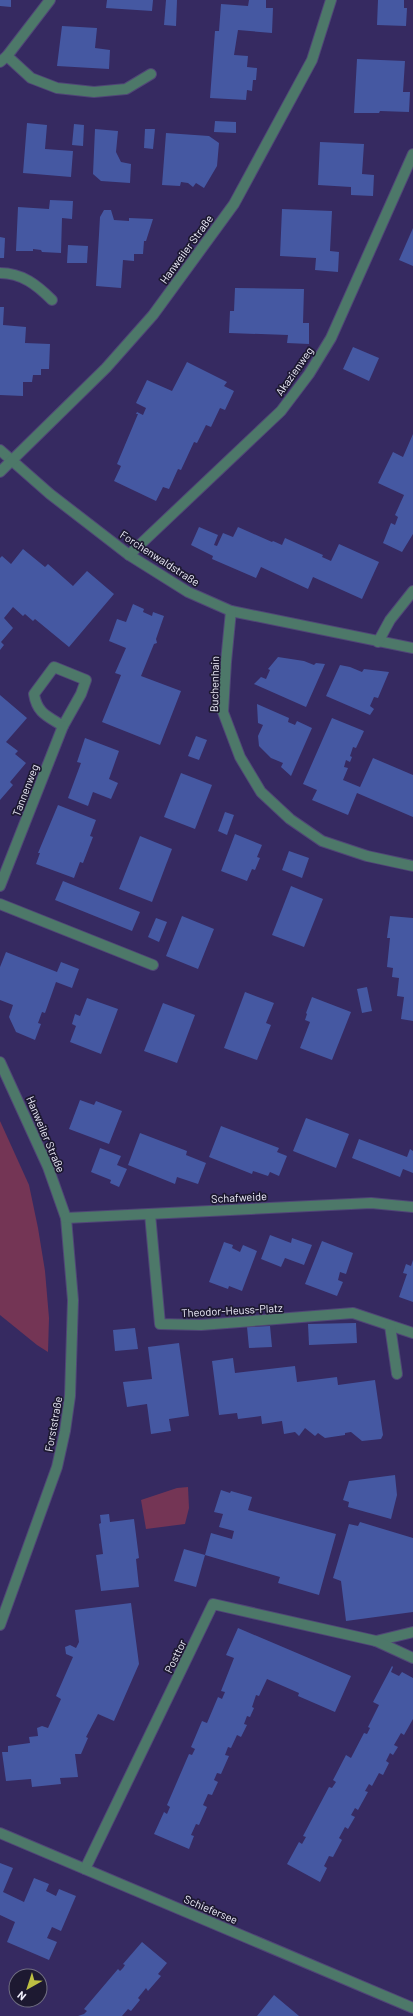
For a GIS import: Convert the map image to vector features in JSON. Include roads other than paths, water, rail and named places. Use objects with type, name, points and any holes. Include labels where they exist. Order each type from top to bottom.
[{"type":"street","points":[[50,0],[3,59],[31,78],[57,88],[94,92],[126,89],[151,74]]},
{"type":"street","name":"Hanweiler Straße","points":[[0,472],[106,368],[153,315],[234,204],[312,60],[331,0]]},
{"type":"street","name":"Akazienweg","points":[[129,555],[281,411],[309,374],[331,338],[413,154]]},
{"type":"street","points":[[0,273],[12,273],[37,285],[52,300]]},
{"type":"street","name":"Forchenwaldstraße","points":[[0,450],[11,461],[129,555],[188,592],[231,611],[413,648]]},
{"type":"street","points":[[378,642],[390,620],[413,591]]},
{"type":"street","name":"Buchenhain","points":[[231,611],[223,712],[240,757],[261,792],[290,819],[322,841],[367,856],[413,866]]},
{"type":"street","name":"Tannenweg","points":[[0,886],[63,726],[81,694],[86,680],[54,667],[34,694],[36,705],[44,715],[63,726]]},
{"type":"street","points":[[0,904],[153,965]]},
{"type":"street","name":"Hanweiler Straße","points":[[0,1062],[48,1168],[66,1218]]},
{"type":"street","name":"Schafweide","points":[[66,1218],[370,1203],[413,1207]]},
{"type":"street","name":"Theodor-Heuss-Platz","points":[[150,1214],[160,1324],[200,1325],[353,1313],[413,1333]]},
{"type":"street","name":"Forststraße","points":[[0,1625],[57,1467],[65,1431],[70,1396],[73,1300],[66,1218]]},
{"type":"street","points":[[390,1326],[397,1374]]},
{"type":"street","name":"Posttor","points":[[85,1869],[213,1604],[376,1641],[413,1658]]},
{"type":"street","name":"Posttor","points":[[376,1641],[413,1632]]},
{"type":"street","name":"Schiefersee","points":[[0,1833],[413,2008]]}]
